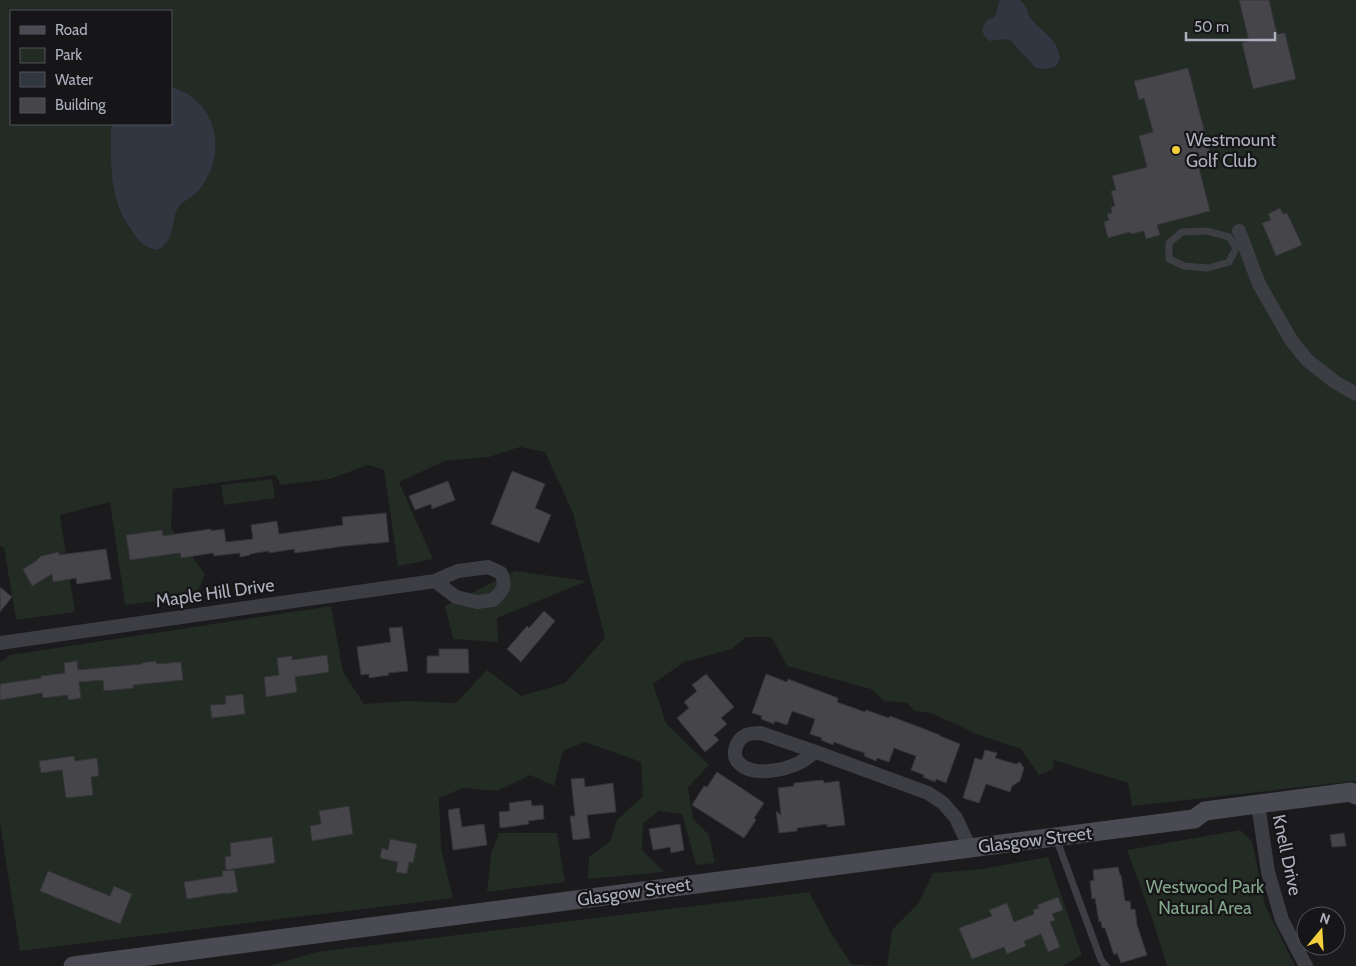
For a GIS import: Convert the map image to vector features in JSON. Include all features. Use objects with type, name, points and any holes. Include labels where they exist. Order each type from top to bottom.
[{"type":"street","points":[[1239,231],[1240,247],[1291,340],[1307,360],[1335,382],[1356,394]]},
{"type":"street","name":"Maple Hill Drive","points":[[0,643],[435,581]]},
{"type":"street","points":[[816,752],[799,763],[775,771],[751,770],[741,765],[736,760],[734,753],[737,744],[744,736],[761,733],[816,752],[928,793],[943,802],[956,818],[970,848]]},
{"type":"street","name":"Glasgow Street","points":[[1259,811],[1350,792],[1356,795]]},
{"type":"street","name":"Glasgow Street","points":[[73,966],[118,963],[970,848],[1194,820],[1205,811],[1259,811],[1352,804],[1356,801]]},
{"type":"street","name":"Knell Drive","points":[[1259,811],[1268,872],[1282,920],[1306,966]]},
{"type":"lane","points":[[1207,231],[1229,237],[1240,247],[1229,262],[1208,268],[1184,266],[1169,260],[1169,243],[1182,232],[1207,231]]},
{"type":"lane","points":[[1056,838],[1101,960],[1106,966]]},
{"type":"green space","points":[[0,0],[1356,0],[1356,781],[1132,806],[1128,783],[1054,760],[1053,769],[1039,775],[1021,749],[979,735],[931,713],[915,711],[907,703],[884,701],[871,689],[787,666],[772,638],[746,637],[732,649],[684,662],[653,684],[666,723],[709,765],[688,787],[693,819],[709,835],[715,863],[696,865],[682,814],[659,811],[643,823],[642,850],[664,872],[588,879],[589,857],[610,841],[617,820],[643,796],[641,762],[585,742],[563,751],[554,786],[530,775],[497,791],[463,788],[439,798],[441,848],[453,898],[20,951],[0,823],[0,662],[10,655],[331,606],[343,672],[364,704],[407,701],[456,703],[487,670],[521,696],[565,683],[605,638],[573,513],[545,452],[520,447],[489,457],[445,461],[399,482],[433,559],[398,566],[384,470],[368,465],[330,479],[281,485],[275,475],[173,489],[171,528],[205,574],[196,596],[125,605],[110,502],[60,515],[75,612],[16,620],[4,548],[0,546]]},
{"type":"green space","points":[[272,479],[275,498],[224,505],[221,485]]},
{"type":"green space","points":[[515,571],[587,581],[497,618],[498,642],[453,639],[445,606]]},
{"type":"green space","name":"Westwood Park Natural Area","points":[[1240,830],[1252,841],[1265,905],[1295,966],[1167,966],[1127,850]]},
{"type":"green space","points":[[499,833],[557,833],[565,882],[487,892],[491,853]]},
{"type":"green space","points":[[1048,857],[1082,955],[1063,966],[887,966],[892,930],[918,904],[933,873],[982,869]]},
{"type":"green space","points":[[809,892],[830,931],[851,964],[887,966],[271,965],[317,952]]},
{"type":"water","points":[[1000,0],[1020,0],[1023,2],[1032,20],[1056,46],[1060,58],[1056,66],[1047,69],[1036,68],[1011,41],[1006,39],[990,41],[985,37],[983,26],[997,13]]},
{"type":"water","points":[[172,87],[186,93],[198,102],[207,113],[213,126],[215,154],[211,169],[200,189],[181,204],[177,210],[168,240],[157,250],[146,246],[140,241],[124,218],[119,206],[113,181],[112,125],[172,125]]},
{"type":"building","points":[[1239,0],[1269,0],[1277,34],[1285,33],[1296,79],[1253,89],[1242,43],[1249,41]]},
{"type":"building","name":"Westmount Golf Club","points":[[1188,68],[1213,164],[1199,168],[1210,211],[1157,225],[1160,235],[1146,239],[1144,231],[1131,234],[1130,232],[1108,238],[1104,222],[1109,220],[1107,214],[1112,213],[1111,207],[1115,206],[1111,191],[1116,190],[1112,176],[1147,167],[1139,136],[1153,132],[1144,98],[1139,100],[1134,81]]},
{"type":"building","points":[[1280,208],[1283,214],[1287,213],[1302,245],[1276,256],[1262,223],[1271,220],[1268,214]]},
{"type":"building","points":[[512,471],[545,484],[535,508],[551,515],[539,543],[491,524]]},
{"type":"building","points":[[448,481],[455,500],[432,509],[431,504],[415,510],[409,496]]},
{"type":"building","points":[[386,513],[389,542],[295,553],[294,549],[269,553],[269,551],[240,557],[240,553],[214,556],[213,553],[181,558],[180,553],[130,560],[126,535],[162,530],[163,536],[224,529],[226,542],[253,539],[251,525],[277,521],[279,534],[343,525],[342,517]]},
{"type":"building","points":[[106,549],[111,579],[77,584],[76,578],[53,582],[52,574],[32,586],[23,569],[41,556],[59,552],[59,555]]},
{"type":"building","points":[[0,587],[12,597],[0,612]]},
{"type":"building","points":[[544,611],[555,621],[521,662],[507,649],[527,626],[529,628]]},
{"type":"building","points":[[402,627],[408,671],[388,673],[389,675],[369,678],[369,674],[361,675],[357,647],[391,642],[389,628]]},
{"type":"building","points":[[439,649],[468,649],[469,673],[427,673],[427,656],[439,656]]},
{"type":"building","points":[[327,655],[329,672],[295,677],[297,692],[266,697],[264,677],[279,675],[277,658],[292,656],[292,660]]},
{"type":"building","points":[[77,661],[78,670],[156,661],[157,664],[181,662],[183,680],[133,685],[134,688],[104,691],[103,680],[79,682],[81,698],[68,700],[68,695],[43,698],[42,693],[0,700],[0,684],[65,673],[64,663]]},
{"type":"building","points":[[706,674],[734,707],[721,718],[727,724],[714,735],[719,740],[705,752],[677,718],[689,708],[684,702],[697,691],[692,685]]},
{"type":"building","points":[[766,674],[787,682],[788,679],[838,698],[837,702],[865,712],[866,710],[889,718],[890,716],[960,744],[946,783],[936,779],[935,782],[911,770],[916,756],[894,748],[889,762],[877,758],[876,761],[864,756],[865,753],[834,742],[833,745],[821,740],[822,738],[810,734],[815,719],[792,711],[787,725],[775,721],[774,724],[761,719],[762,716],[752,713]]},
{"type":"building","points":[[243,694],[245,714],[212,718],[210,705],[226,704],[225,696]]},
{"type":"building","points":[[985,750],[997,753],[995,758],[1016,764],[1020,762],[1024,768],[1020,781],[1012,786],[1010,792],[986,784],[979,803],[963,798],[975,758],[982,760]]},
{"type":"building","points":[[74,756],[75,761],[97,758],[99,776],[91,777],[93,795],[66,798],[62,770],[41,773],[39,761]]},
{"type":"building","points":[[717,772],[764,803],[744,838],[692,805],[704,786],[707,787]]},
{"type":"building","points":[[584,778],[585,787],[613,783],[616,812],[587,815],[590,838],[573,840],[570,816],[575,816],[571,779]]},
{"type":"building","points":[[823,780],[824,783],[839,781],[845,825],[827,827],[827,824],[797,828],[797,831],[779,833],[776,811],[781,815],[778,788],[794,786],[794,783]]},
{"type":"building","points":[[531,800],[532,806],[543,805],[544,819],[528,821],[529,824],[500,828],[499,812],[510,811],[509,803]]},
{"type":"building","points":[[349,806],[353,834],[312,841],[310,826],[321,824],[319,811]]},
{"type":"building","points":[[459,808],[462,827],[484,824],[487,845],[453,850],[448,810]]},
{"type":"building","points":[[680,824],[684,850],[671,853],[670,847],[653,850],[649,829]]},
{"type":"building","points":[[1344,833],[1346,846],[1332,847],[1330,835]]},
{"type":"building","points":[[272,837],[275,863],[226,870],[225,857],[231,856],[230,843]]},
{"type":"building","points":[[390,839],[417,844],[413,863],[409,862],[407,874],[396,872],[398,862],[380,858],[382,848],[388,850]]},
{"type":"building","points":[[1118,867],[1125,901],[1130,901],[1131,910],[1135,909],[1137,925],[1147,955],[1121,963],[1117,953],[1114,955],[1105,928],[1102,928],[1101,921],[1099,922],[1095,898],[1092,899],[1090,881],[1094,880],[1093,870]]},
{"type":"building","points":[[234,870],[238,892],[187,899],[184,882],[223,876],[222,871]]},
{"type":"building","points":[[48,871],[110,896],[114,886],[132,894],[120,924],[40,891]]},
{"type":"building","points":[[1058,897],[1063,910],[1052,914],[1055,920],[1050,922],[1060,947],[1048,952],[1041,934],[1024,941],[1026,946],[1007,954],[1004,947],[972,959],[959,928],[992,916],[989,910],[1007,903],[1014,922],[1034,914],[1033,910],[1039,908],[1037,905]]},
{"type":"place","name":"Westmount Golf Club","points":[[1176,150]]}]
